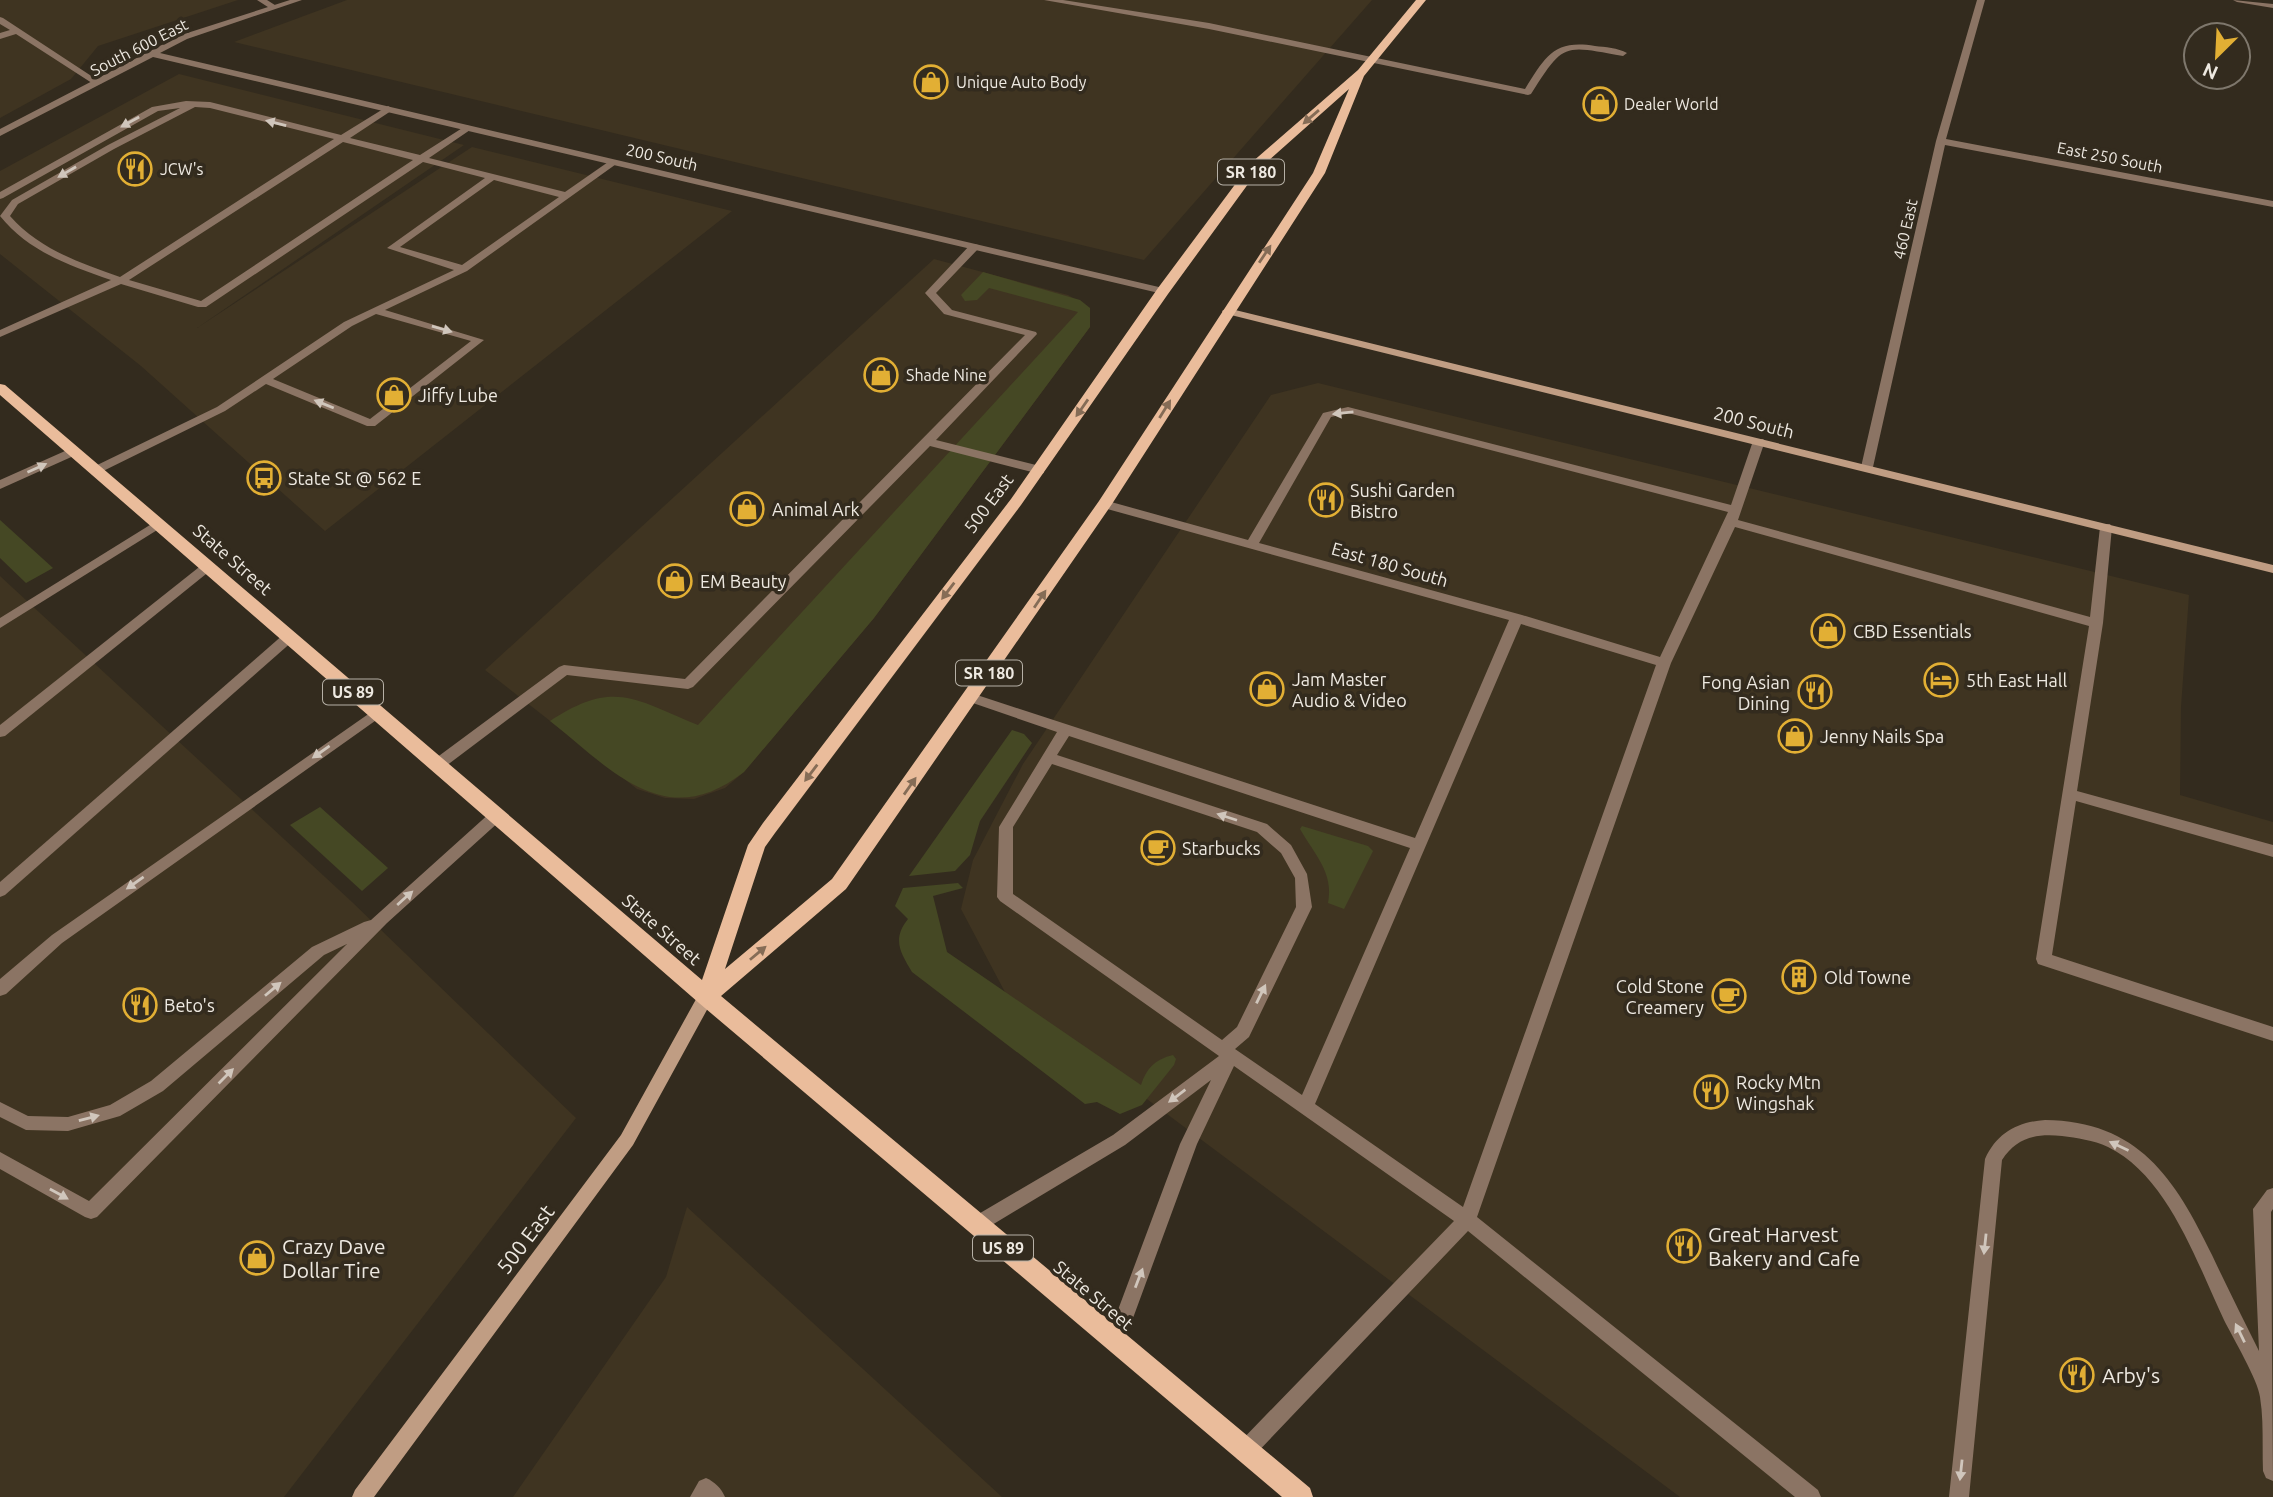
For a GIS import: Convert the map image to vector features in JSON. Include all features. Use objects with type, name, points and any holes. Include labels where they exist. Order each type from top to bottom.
[{"type":"main road","name":"500 East","points":[[706,997],[757,845],[1040,470],[1163,291],[1255,166],[1362,72],[1421,0]]},
{"type":"main road","name":"500 East","points":[[706,997],[839,884],[972,698],[1104,504],[1319,173],[1362,72]]},
{"type":"main road","name":"State Street","points":[[0,388],[706,997],[1244,1452],[1301,1497]]},
{"type":"street","points":[[261,0],[274,7]]},
{"type":"street","name":"South 600 East","points":[[0,134],[184,37],[298,0]]},
{"type":"street","points":[[1048,0],[1209,26],[1528,92],[1552,53],[1562,48],[1572,44],[1623,53]]},
{"type":"street","name":"460 East","points":[[1867,467],[1941,141],[1981,0]]},
{"type":"street","points":[[2237,0],[2273,6]]},
{"type":"street","points":[[0,20],[98,83]]},
{"type":"street","points":[[0,36],[17,31]]},
{"type":"street","name":"200 South","points":[[153,54],[1163,291]]},
{"type":"street","points":[[194,104],[180,109],[15,202],[2,213],[18,231],[62,259],[202,304],[467,128]]},
{"type":"street","points":[[0,196],[155,109],[166,105],[194,104],[210,105],[568,196]]},
{"type":"street","points":[[0,334],[123,279],[388,109]]},
{"type":"street","name":"East 250 South","points":[[1941,141],[2273,204]]},
{"type":"street","points":[[96,471],[221,409],[348,324],[463,269],[614,162]]},
{"type":"street","points":[[463,269],[392,248],[492,177]]},
{"type":"street","points":[[437,765],[564,670],[688,684],[1032,334],[948,312],[930,293],[974,247]]},
{"type":"street","points":[[265,380],[371,424],[479,340],[376,311]]},
{"type":"street","name":"200 South","points":[[1227,311],[2273,569]]},
{"type":"street","points":[[1252,544],[1327,415],[1348,410],[1733,516],[2095,622]]},
{"type":"street","points":[[1244,1452],[1466,1220],[1664,663],[1733,516],[1759,441]]},
{"type":"street","points":[[928,442],[1040,470]]},
{"type":"street","points":[[0,485],[74,451]]},
{"type":"street","name":"East 180 South","points":[[1104,504],[1517,618],[1664,663]]},
{"type":"street","points":[[0,624],[158,524]]},
{"type":"street","points":[[2106,527],[2070,794],[2043,959],[2273,1034]]},
{"type":"street","points":[[0,733],[207,567]]},
{"type":"street","points":[[1306,1107],[1517,618]]},
{"type":"street","points":[[0,891],[289,637]]},
{"type":"street","points":[[972,698],[1419,845]]},
{"type":"street","points":[[0,989],[57,939],[377,713]]},
{"type":"street","points":[[1066,730],[1006,827],[1005,897],[1466,1220],[1811,1497]]},
{"type":"street","points":[[976,1226],[1119,1140],[1227,1052],[1243,1031],[1304,907],[1302,878],[1286,849],[1262,828],[1049,758]]},
{"type":"street","points":[[2070,794],[2273,851]]},
{"type":"street","points":[[0,1160],[91,1211],[382,919],[496,816]]},
{"type":"street","points":[[0,1110],[26,1123],[68,1124],[114,1111],[157,1087],[318,951],[382,919]]},
{"type":"street","name":"500 East","points":[[362,1497],[627,1140],[706,997]]},
{"type":"street","points":[[1115,1342],[1189,1144],[1227,1052]]},
{"type":"street","points":[[1959,1497],[1994,1159],[2001,1145],[2014,1133],[2033,1127],[2086,1132],[2136,1154],[2154,1169],[2181,1210],[2270,1394]]},
{"type":"street","points":[[2273,1196],[2262,1209],[2273,1471]]},
{"type":"street","points":[[700,1497],[706,1488],[715,1497]]},
{"type":"shaded area","points":[[0,0],[238,0],[98,46],[71,79],[0,118]]},
{"type":"shaded area","points":[[347,0],[1372,0],[1144,260],[234,42]]},
{"type":"shaded area","points":[[179,74],[464,145],[197,328],[472,147],[732,211],[325,531],[141,366],[0,254],[0,171]]},
{"type":"shaded area","points":[[934,259],[1068,295],[1090,308],[1090,327],[874,618],[744,772],[725,788],[694,799],[665,798],[637,789],[485,670]]},
{"type":"shaded area","points":[[1318,383],[2189,595],[2181,707],[2180,795],[2273,822],[2273,1497],[1680,1497],[1108,1070],[1015,1011],[961,909],[973,860],[1023,764],[1271,395]]},
{"type":"shaded area","points":[[0,576],[352,902],[576,1118],[284,1497],[0,1497]]},
{"type":"shaded area","points":[[687,1207],[1002,1497],[513,1497],[666,1277]]},
{"type":"green space","points":[[983,272],[1080,300],[1090,308],[1090,327],[874,618],[744,772],[716,790],[689,797],[664,796],[641,788],[618,775],[550,721],[591,700],[608,697],[640,701],[698,725],[1078,312],[989,288],[977,300],[965,301],[961,295]]},
{"type":"green space","points":[[0,520],[53,568],[26,583],[0,558]]},
{"type":"green space","points":[[1012,730],[1024,734],[1032,743],[980,821],[970,855],[955,871],[909,876]]},
{"type":"green space","points":[[320,807],[388,868],[362,891],[290,825]]},
{"type":"green space","points":[[1302,826],[1368,846],[1373,851],[1344,909],[1328,903],[1326,873],[1300,829]]},
{"type":"green space","points":[[958,883],[963,888],[933,896],[947,952],[1141,1085],[1152,1066],[1173,1055],[1176,1059],[1174,1065],[1142,1105],[1120,1114],[1097,1102],[1085,1104],[912,972],[904,958],[899,939],[908,919],[895,906],[903,888]]},
{"type":"place","name":"Unique Auto Body","points":[[931,82]]},
{"type":"place","name":"Dealer World","points":[[1600,104]]},
{"type":"place","name":"JCW's","points":[[135,169]]},
{"type":"place","name":"Shade Nine","points":[[881,375]]},
{"type":"place","name":"Jiffy Lube","points":[[394,395]]},
{"type":"place","name":"State St @ 562 E","points":[[264,478]]},
{"type":"place","name":"Sushi Garden Bistro","points":[[1326,500]]},
{"type":"place","name":"Animal Ark","points":[[747,509]]},
{"type":"place","name":"EM Beauty","points":[[675,581]]},
{"type":"place","name":"CBD Essentials","points":[[1828,631]]},
{"type":"place","name":"5th East Hall","points":[[1941,680]]},
{"type":"place","name":"Jam Master Audio & Video","points":[[1267,689]]},
{"type":"place","name":"Fong Asian Dining","points":[[1815,692]]},
{"type":"place","name":"Jenny Nails Spa","points":[[1795,736]]},
{"type":"place","name":"Starbucks","points":[[1158,848]]},
{"type":"place","name":"Old Towne","points":[[1799,977]]},
{"type":"place","name":"Cold Stone Creamery","points":[[1729,996]]},
{"type":"place","name":"Beto's","points":[[140,1005]]},
{"type":"place","name":"Rocky Mtn Wingshak","points":[[1711,1092]]},
{"type":"place","name":"Great Harvest Bakery and Cafe","points":[[1684,1246]]},
{"type":"place","name":"Crazy Dave Dollar Tire","points":[[257,1258]]},
{"type":"place","name":"Arby's","points":[[2077,1375]]}]
